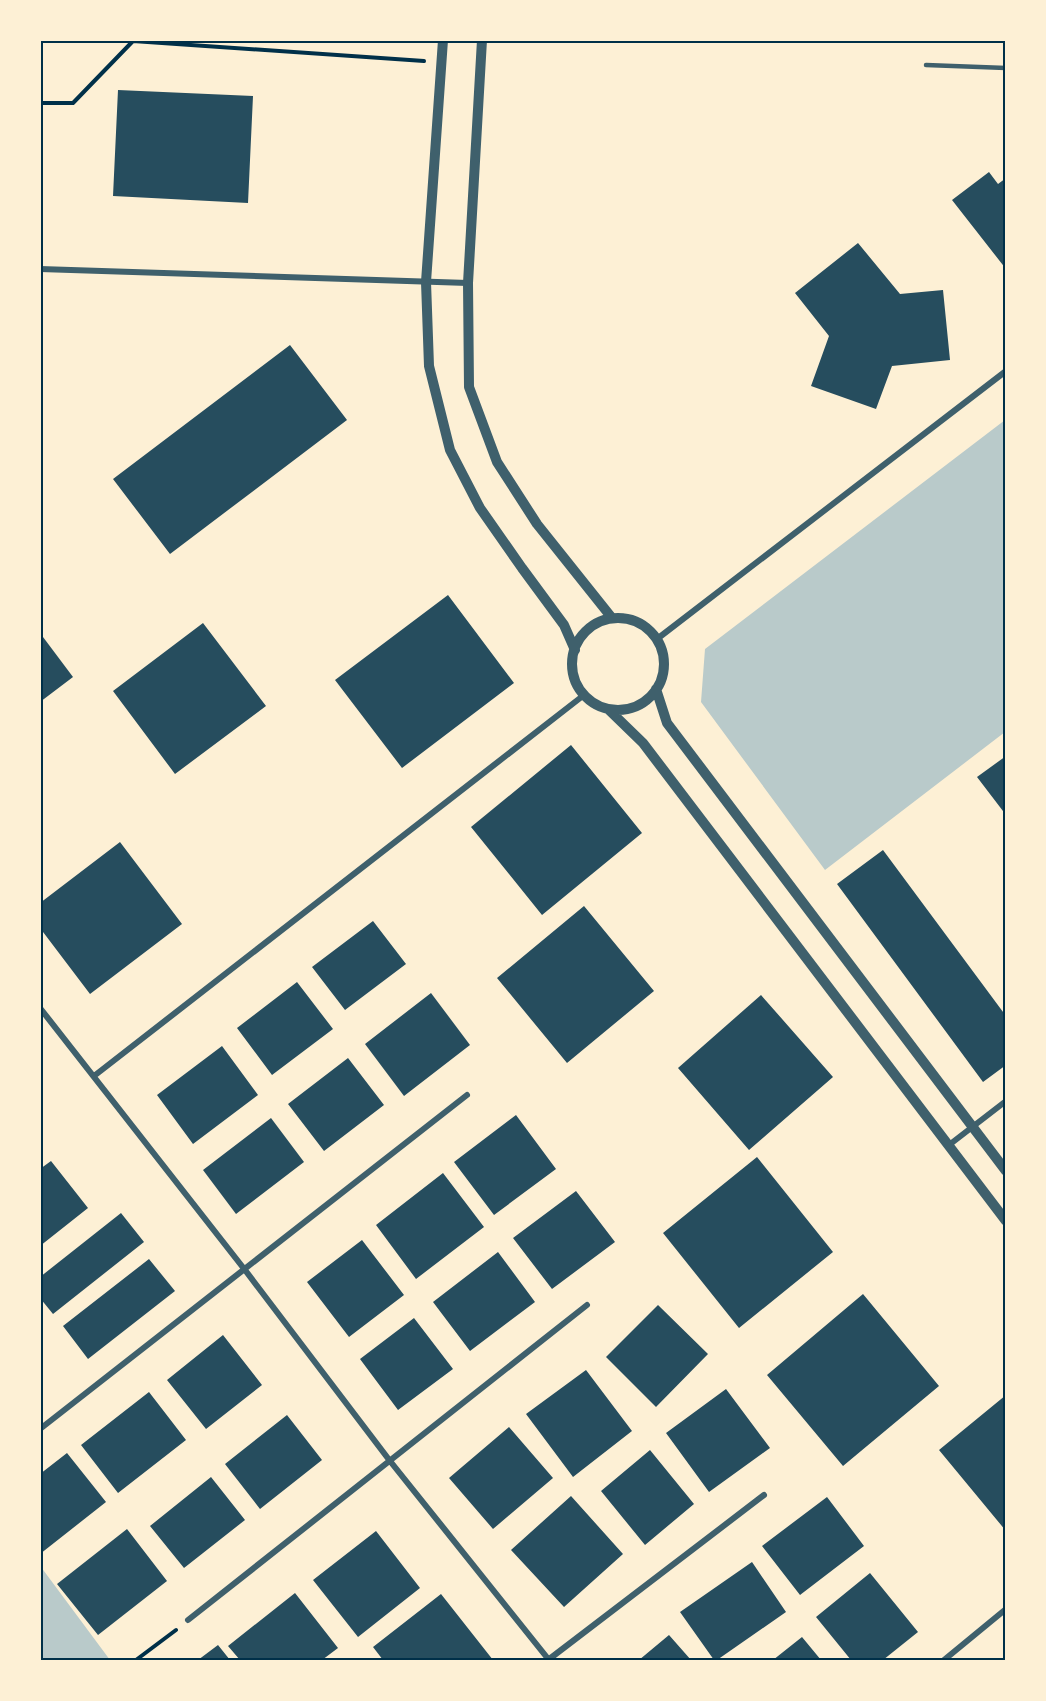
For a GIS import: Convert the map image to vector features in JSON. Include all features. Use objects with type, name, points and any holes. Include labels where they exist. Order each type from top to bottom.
[{"type":"street","points":[[443,40],[426,282],[429,366],[450,450],[480,508],[564,625],[575,650]]},
{"type":"street","points":[[482,40],[468,283],[469,387],[497,462],[537,524],[612,618]]},
{"type":"street","points":[[40,269],[468,283]]},
{"type":"street","points":[[657,639],[1005,371]]},
{"type":"street","points":[[612,618],[625,618],[638,622],[648,629],[657,639],[664,664],[662,678],[647,700],[636,707],[622,710],[608,709],[595,704],[584,695],[573,674],[575,650],[580,638],[600,622],[612,618]]},
{"type":"street","points":[[656,689],[667,723],[1005,1171]]},
{"type":"street","points":[[94,1076],[584,695]]},
{"type":"street","points":[[608,709],[643,743],[1005,1221]]},
{"type":"street","points":[[40,1008],[245,1270],[390,1461],[549,1660],[764,1495]]},
{"type":"street","points":[[40,1429],[467,1095]]},
{"type":"street","points":[[949,1145],[1005,1101]]},
{"type":"street","points":[[189,1620],[587,1305]]},
{"type":"street","points":[[944,1660],[1005,1610]]},
{"type":"lane","points":[[926,65],[1005,68]]},
{"type":"path","points":[[40,103],[73,103],[133,41],[442,62]]},
{"type":"path","points":[[136,1660],[189,1620]]},
{"type":"shaded area","points":[[1005,420],[1005,732],[825,870],[701,702],[705,649]]},
{"type":"shaded area","points":[[41,1567],[110,1660],[41,1660]]},
{"type":"building","points":[[118,90],[253,96],[248,203],[113,196]]},
{"type":"building","points":[[989,172],[998,184],[1006,178],[1006,269],[952,200]]},
{"type":"building","points":[[858,243],[900,294],[943,290],[950,360],[892,366],[876,409],[811,386],[829,336],[795,293]]},
{"type":"building","points":[[290,345],[347,420],[170,554],[113,479]]},
{"type":"building","points":[[448,595],[514,683],[402,768],[335,680]]},
{"type":"building","points":[[203,623],[266,706],[175,774],[113,691]]},
{"type":"building","points":[[40,633],[73,677],[40,702]]},
{"type":"building","points":[[571,745],[642,833],[542,915],[471,827]]},
{"type":"building","points":[[1006,756],[1006,815],[977,777]]},
{"type":"building","points":[[120,842],[182,924],[90,994],[40,928],[40,903]]},
{"type":"building","points":[[883,850],[1006,1016],[1006,1065],[983,1082],[837,884]]},
{"type":"building","points":[[584,906],[654,991],[567,1063],[497,978]]},
{"type":"building","points":[[373,921],[406,964],[345,1010],[312,967]]},
{"type":"building","points":[[297,982],[333,1029],[272,1075],[237,1028]]},
{"type":"building","points":[[431,993],[470,1045],[404,1096],[365,1044]]},
{"type":"building","points":[[761,995],[833,1077],[749,1150],[678,1068]]},
{"type":"building","points":[[222,1046],[258,1095],[193,1144],[157,1095]]},
{"type":"building","points":[[348,1058],[384,1105],[324,1151],[288,1104]]},
{"type":"building","points":[[516,1115],[556,1169],[494,1215],[454,1162]]},
{"type":"building","points":[[271,1118],[304,1162],[236,1214],[203,1170]]},
{"type":"building","points":[[757,1157],[833,1252],[739,1328],[663,1233]]},
{"type":"building","points":[[51,1161],[88,1208],[40,1246],[40,1169]]},
{"type":"building","points":[[443,1173],[484,1227],[416,1279],[376,1225]]},
{"type":"building","points":[[576,1191],[615,1242],[552,1289],[513,1238]]},
{"type":"building","points":[[121,1213],[144,1242],[53,1314],[40,1298],[40,1277]]},
{"type":"building","points":[[362,1240],[404,1295],[349,1337],[307,1282]]},
{"type":"building","points":[[498,1252],[535,1302],[470,1351],[433,1302]]},
{"type":"building","points":[[149,1259],[175,1291],[88,1359],[63,1326]]},
{"type":"building","points":[[863,1294],[939,1386],[843,1466],[767,1375]]},
{"type":"building","points":[[658,1305],[708,1354],[656,1407],[606,1357]]},
{"type":"building","points":[[414,1318],[453,1369],[398,1410],[360,1359]]},
{"type":"building","points":[[223,1335],[262,1385],[206,1429],[167,1380]]},
{"type":"building","points":[[586,1370],[632,1431],[573,1477],[526,1414]]},
{"type":"building","points":[[726,1389],[770,1448],[709,1492],[666,1433]]},
{"type":"building","points":[[149,1392],[186,1440],[118,1493],[81,1445]]},
{"type":"building","points":[[1006,1395],[1006,1531],[939,1450]]},
{"type":"building","points":[[287,1415],[322,1460],[260,1509],[225,1464]]},
{"type":"building","points":[[509,1427],[553,1478],[493,1529],[449,1478]]},
{"type":"building","points":[[650,1450],[694,1504],[645,1545],[601,1491]]},
{"type":"building","points":[[67,1453],[106,1502],[40,1554],[40,1474]]},
{"type":"building","points":[[211,1477],[245,1520],[184,1568],[150,1526]]},
{"type":"building","points":[[571,1496],[623,1554],[564,1607],[511,1550]]},
{"type":"building","points":[[827,1497],[864,1546],[800,1595],[762,1546]]},
{"type":"building","points":[[127,1529],[167,1581],[98,1635],[57,1584]]},
{"type":"building","points":[[376,1531],[420,1588],[358,1637],[313,1580]]},
{"type":"building","points":[[752,1562],[786,1612],[714,1660],[680,1612]]},
{"type":"building","points":[[870,1573],[918,1632],[883,1660],[851,1660],[816,1617]]},
{"type":"building","points":[[295,1593],[338,1648],[322,1660],[240,1660],[228,1646]]},
{"type":"building","points":[[441,1594],[493,1660],[383,1660],[373,1647]]},
{"type":"building","points":[[669,1635],[691,1660],[639,1660]]},
{"type":"building","points":[[802,1637],[821,1660],[773,1660]]},
{"type":"building","points":[[218,1645],[230,1660],[198,1660]]}]
